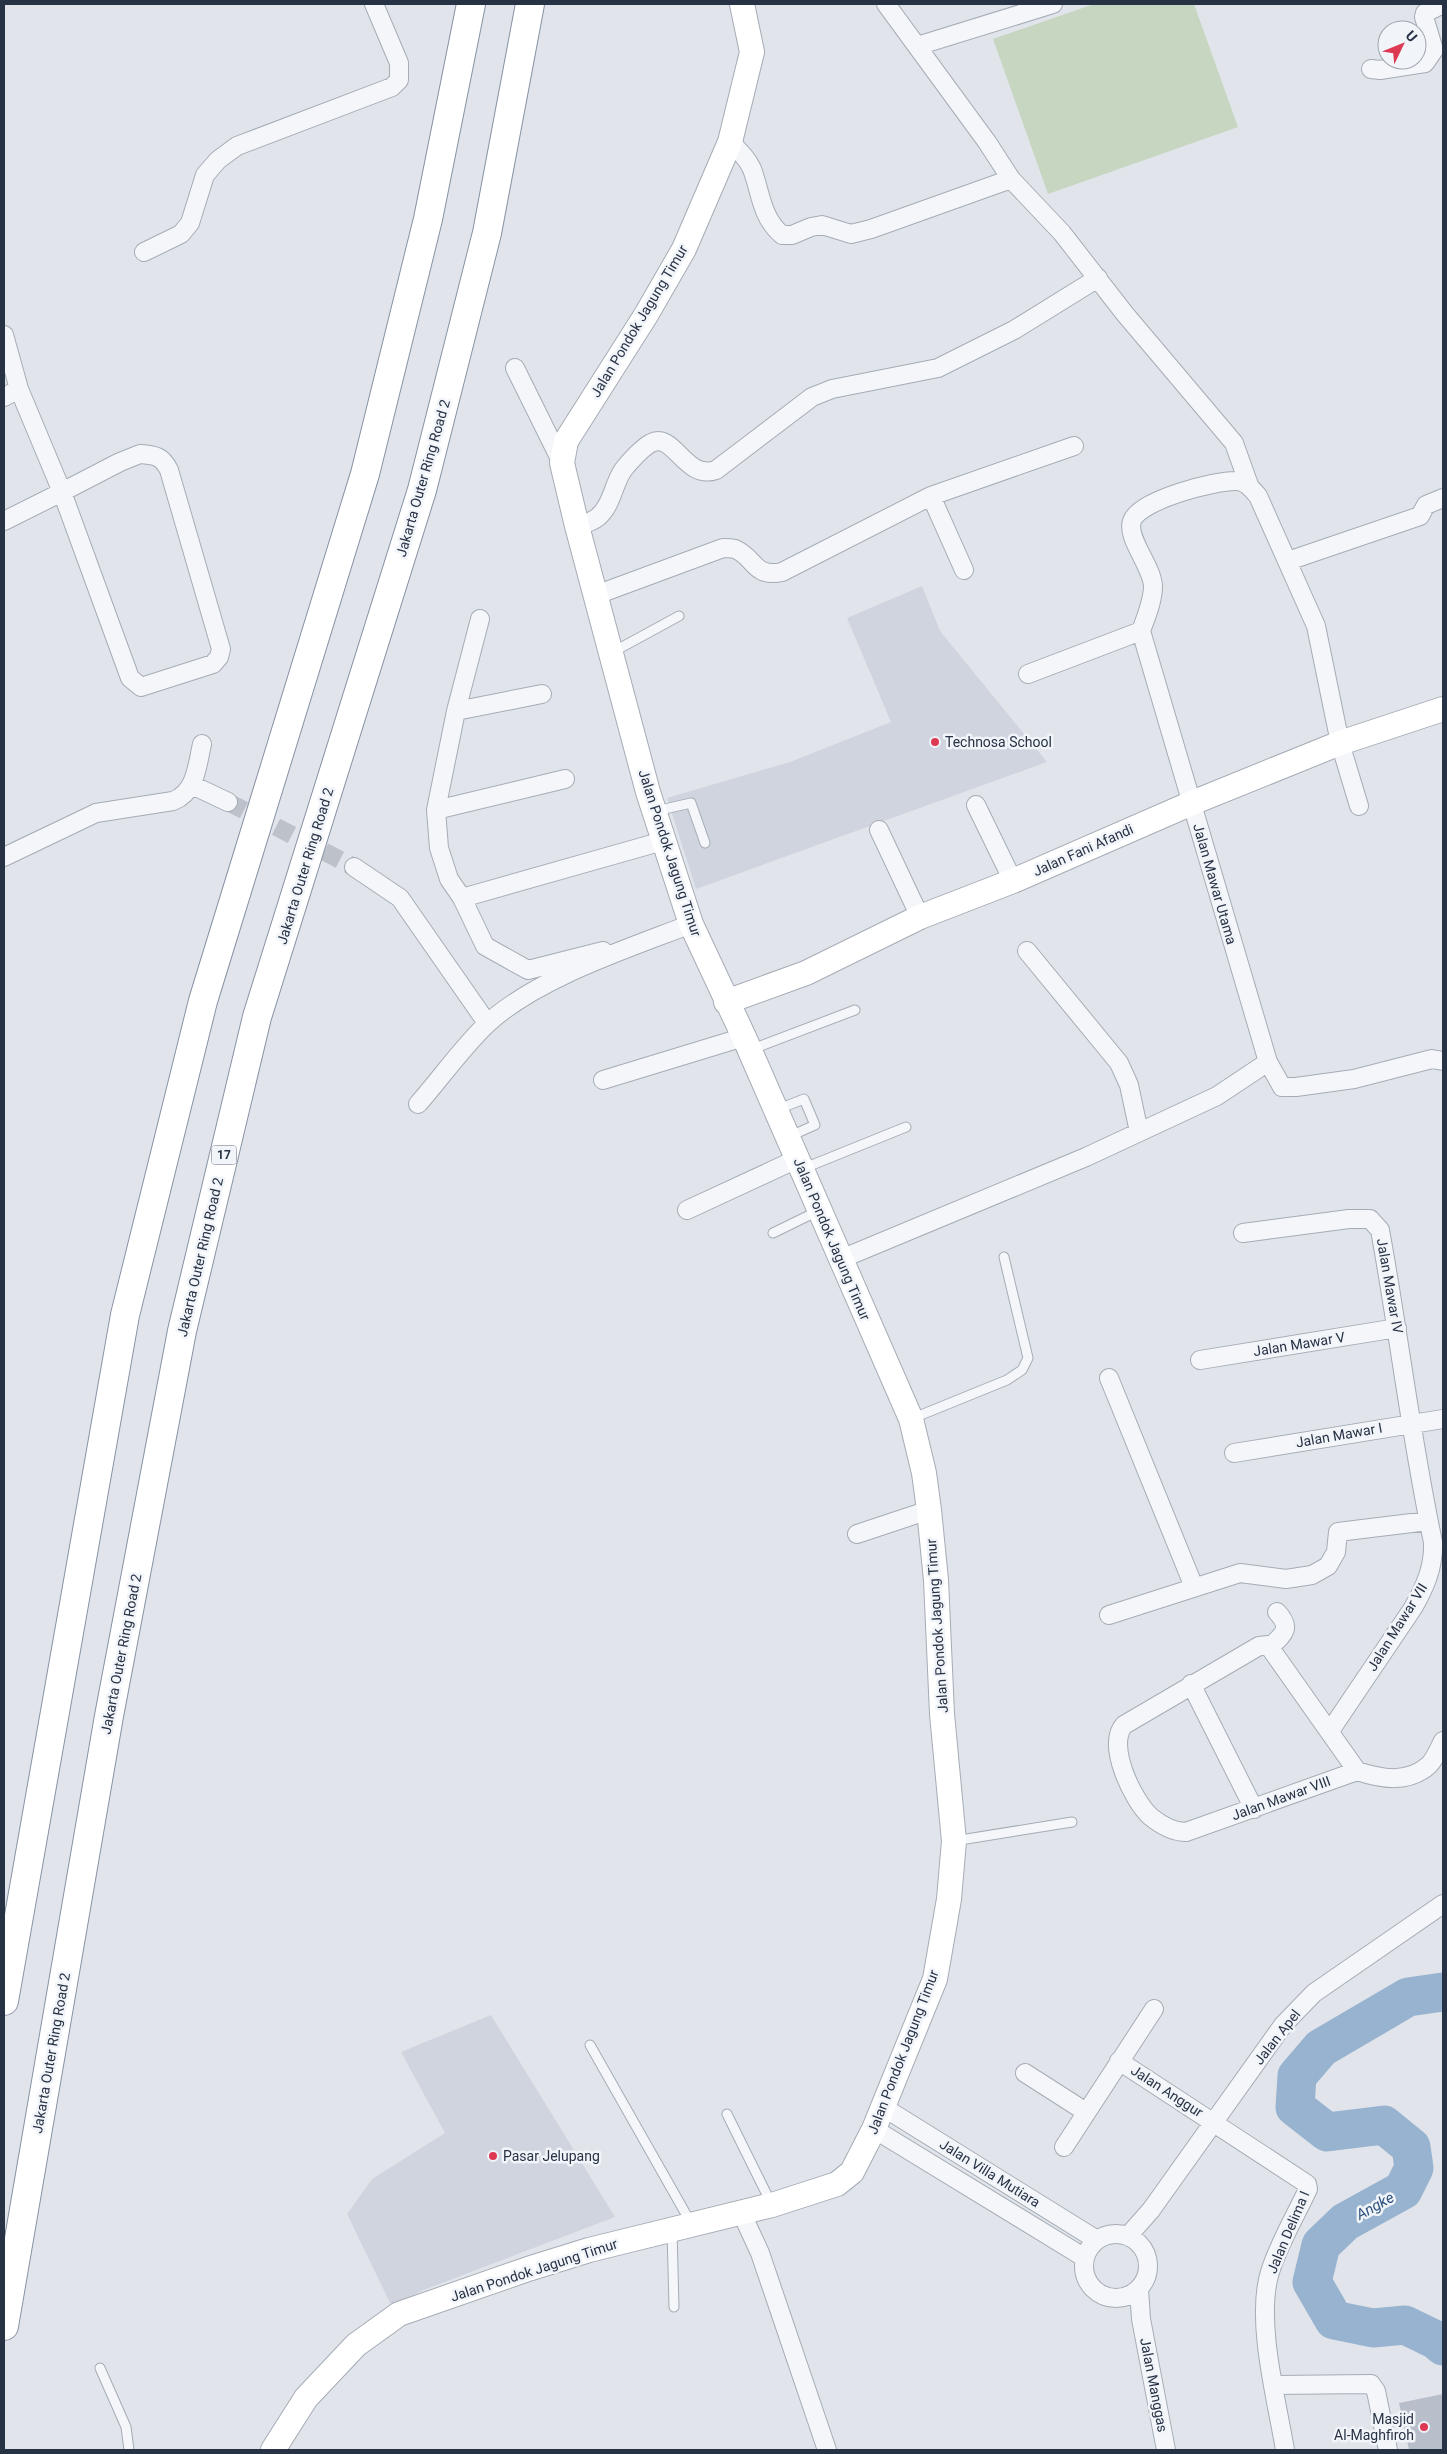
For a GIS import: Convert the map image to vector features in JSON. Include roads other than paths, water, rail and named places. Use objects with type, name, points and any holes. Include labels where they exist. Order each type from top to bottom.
[{"type":"highway","points":[[4,2001],[125,1315],[203,1001],[365,474],[428,219],[470,4]]},
{"type":"highway","name":"Jakarta Outer Ring Road 2","points":[[4,2326],[109,1716],[182,1331],[257,1017],[422,490],[487,233],[530,4]]},
{"type":"street","points":[[144,252],[181,234],[190,223],[205,175],[218,160],[237,146],[392,87],[399,80],[399,64],[374,4]]},
{"type":"street","name":"Jalan Pondok Jagung Timur","points":[[562,463],[566,441],[646,315],[684,249],[730,142],[752,52],[742,4]]},
{"type":"street","points":[[886,4],[918,46],[1011,179],[1062,233],[1234,443],[1249,485],[1258,496],[1316,626],[1340,743],[1359,806]]},
{"type":"street","points":[[918,46],[1053,4]]},
{"type":"street","points":[[1370,69],[1380,70],[1425,63],[1434,50],[1424,17],[1425,13],[1443,4]]},
{"type":"street","points":[[730,142],[746,157],[752,169],[766,217],[782,235],[792,236],[811,227],[822,225],[851,234],[871,229],[1011,179]]},
{"type":"street","points":[[577,526],[592,521],[600,515],[611,499],[623,471],[651,443],[659,441],[668,444],[698,472],[706,473],[716,470],[812,397],[832,389],[938,368],[1014,330],[1098,278]]},
{"type":"street","points":[[4,335],[12,393],[62,492],[130,678],[141,687],[213,664],[219,657],[221,649],[169,470],[164,459],[154,455],[140,454],[120,462],[62,492],[4,521]]},
{"type":"street","name":"Jalan Pondok Jagung Timur","points":[[273,2450],[312,2392],[356,2345],[399,2314],[589,2250],[742,2214],[772,2205],[837,2184],[852,2172],[874,2129],[934,1979],[949,1899],[954,1841],[942,1714],[936,1580],[924,1473],[910,1420],[747,1044],[691,924],[654,811],[577,526],[562,463],[515,368]]},
{"type":"street","points":[[596,596],[722,548],[735,549],[759,569],[770,574],[782,572],[931,496],[1074,446]]},
{"type":"street","points":[[1028,674],[1141,631],[1153,586],[1150,572],[1131,530],[1136,512],[1150,504],[1203,486],[1238,481],[1249,485]]},
{"type":"street","points":[[931,496],[964,570]]},
{"type":"street","points":[[1288,561],[1420,516],[1426,505],[1443,498]]},
{"type":"street","points":[[480,619],[456,711],[436,810],[439,848],[449,879],[462,898],[485,946],[528,970],[603,951]]},
{"type":"street","name":"Jalan Mawar Utama","points":[[1141,631],[1268,1062],[1282,1087],[1296,1087],[1354,1079],[1432,1060],[1443,1061]]},
{"type":"street","points":[[456,711],[542,694]]},
{"type":"street","name":"Jalan Fani Afandi","points":[[726,1002],[806,973],[920,917],[1013,881],[1192,803],[1340,743],[1442,712]]},
{"type":"street","points":[[4,857],[96,813],[173,802],[180,798],[192,785],[202,744]]},
{"type":"street","points":[[436,810],[565,779]]},
{"type":"street","points":[[192,785],[228,802]]},
{"type":"street","points":[[976,805],[1013,881]]},
{"type":"street","points":[[879,830],[920,917]]},
{"type":"street","points":[[462,898],[663,841]]},
{"type":"street","points":[[354,866],[400,898],[488,1023]]},
{"type":"street","points":[[418,1104],[488,1023],[509,1006],[549,983],[691,924]]},
{"type":"street","points":[[1027,951],[1119,1063],[1128,1085],[1139,1132]]},
{"type":"street","points":[[603,1080],[747,1044]]},
{"type":"street","points":[[841,1259],[1000,1194],[1139,1132],[1217,1096],[1268,1062]]},
{"type":"street","points":[[687,1210],[799,1164]]},
{"type":"street","name":"Jalan Mawar IV","points":[[1242,1233],[1349,1219],[1370,1219],[1380,1230],[1411,1425]]},
{"type":"street","name":"Jalan Mawar V","points":[[1200,1360],[1397,1328]]},
{"type":"street","points":[[1109,1378],[1194,1587]]},
{"type":"street","name":"Jalan Mawar I","points":[[1234,1453],[1443,1419]]},
{"type":"street","name":"Jalan Mawar VII","points":[[1330,1731],[1424,1589],[1434,1557],[1411,1425]]},
{"type":"street","points":[[856,1534],[929,1510]]},
{"type":"street","points":[[1109,1615],[1240,1573],[1286,1579],[1312,1575],[1328,1566],[1336,1552],[1338,1532],[1428,1521]]},
{"type":"street","points":[[1277,1612],[1284,1619],[1286,1626],[1284,1634],[1271,1646],[1357,1771],[1385,1779],[1403,1778],[1429,1764],[1443,1741]]},
{"type":"street","name":"Jalan Mawar VIII","points":[[1271,1646],[1259,1646],[1124,1725],[1118,1732],[1117,1751],[1134,1793],[1149,1816],[1164,1826],[1178,1832],[1186,1832],[1357,1771]]},
{"type":"street","points":[[1192,1684],[1254,1809]]},
{"type":"street","name":"Jalan Apel","points":[[1134,2240],[1151,2210],[1283,2025],[1314,1993],[1443,1905]]},
{"type":"street","points":[[1064,2147],[1154,2009]]},
{"type":"street","name":"Jalan Anggur","points":[[1119,2061],[1215,2122]]},
{"type":"street","points":[[1025,2073],[1086,2112]]},
{"type":"street","name":"Jalan Villa Mutiara","points":[[883,2107],[1097,2240]]},
{"type":"street","name":"Jalan Delima I","points":[[1215,2122],[1307,2184],[1308,2189],[1270,2272],[1267,2289],[1266,2335],[1285,2450]]},
{"type":"street","name":"Jalan Villa Mutiara","points":[[874,2129],[1085,2258]]},
{"type":"street","points":[[742,2214],[760,2253],[827,2450]]},
{"type":"street","points":[[1112,2234],[1134,2240],[1148,2260],[1147,2275],[1139,2289],[1120,2298],[1108,2297],[1097,2292],[1089,2282],[1084,2271],[1085,2258],[1097,2240],[1112,2234]]},
{"type":"street","name":"Jalan Manggas","points":[[1139,2289],[1141,2319],[1166,2450]]},
{"type":"street","name":"Jalan Manggas","points":[[1120,2298],[1141,2319]]},
{"type":"street","points":[[1274,2385],[1371,2384],[1376,2391],[1388,2450]]},
{"type":"lane","points":[[611,653],[679,616]]},
{"type":"lane","points":[[654,811],[691,804],[705,843]]},
{"type":"lane","points":[[747,1044],[855,1010]]},
{"type":"lane","points":[[799,1164],[906,1127]]},
{"type":"lane","points":[[773,1233],[820,1210]]},
{"type":"lane","points":[[910,1420],[1006,1380],[1022,1370],[1027,1364],[1028,1358],[1004,1257]]},
{"type":"lane","points":[[954,1841],[1072,1822]]},
{"type":"lane","points":[[590,2046],[682,2228],[674,2307]]},
{"type":"lane","points":[[727,2114],[772,2205]]},
{"type":"lane","points":[[100,2368],[126,2427],[129,2450]]},
{"type":"waterway","name":"Angke","points":[[1443,1992],[1408,1997],[1321,2048],[1297,2076],[1295,2107],[1327,2132],[1384,2125],[1411,2147],[1414,2168],[1403,2190],[1345,2222],[1321,2245],[1312,2282],[1334,2320],[1373,2328],[1405,2325],[1436,2340],[1443,2346]]},
{"type":"tunnel","points":[[228,802],[354,867]]},
{"type":"place","name":"Technosa School","points":[[935,742]]},
{"type":"place","name":"Pasar Jelupang","points":[[493,2156]]},
{"type":"place","name":"Masjid Al-Maghfiroh","points":[[1424,2427]]}]
